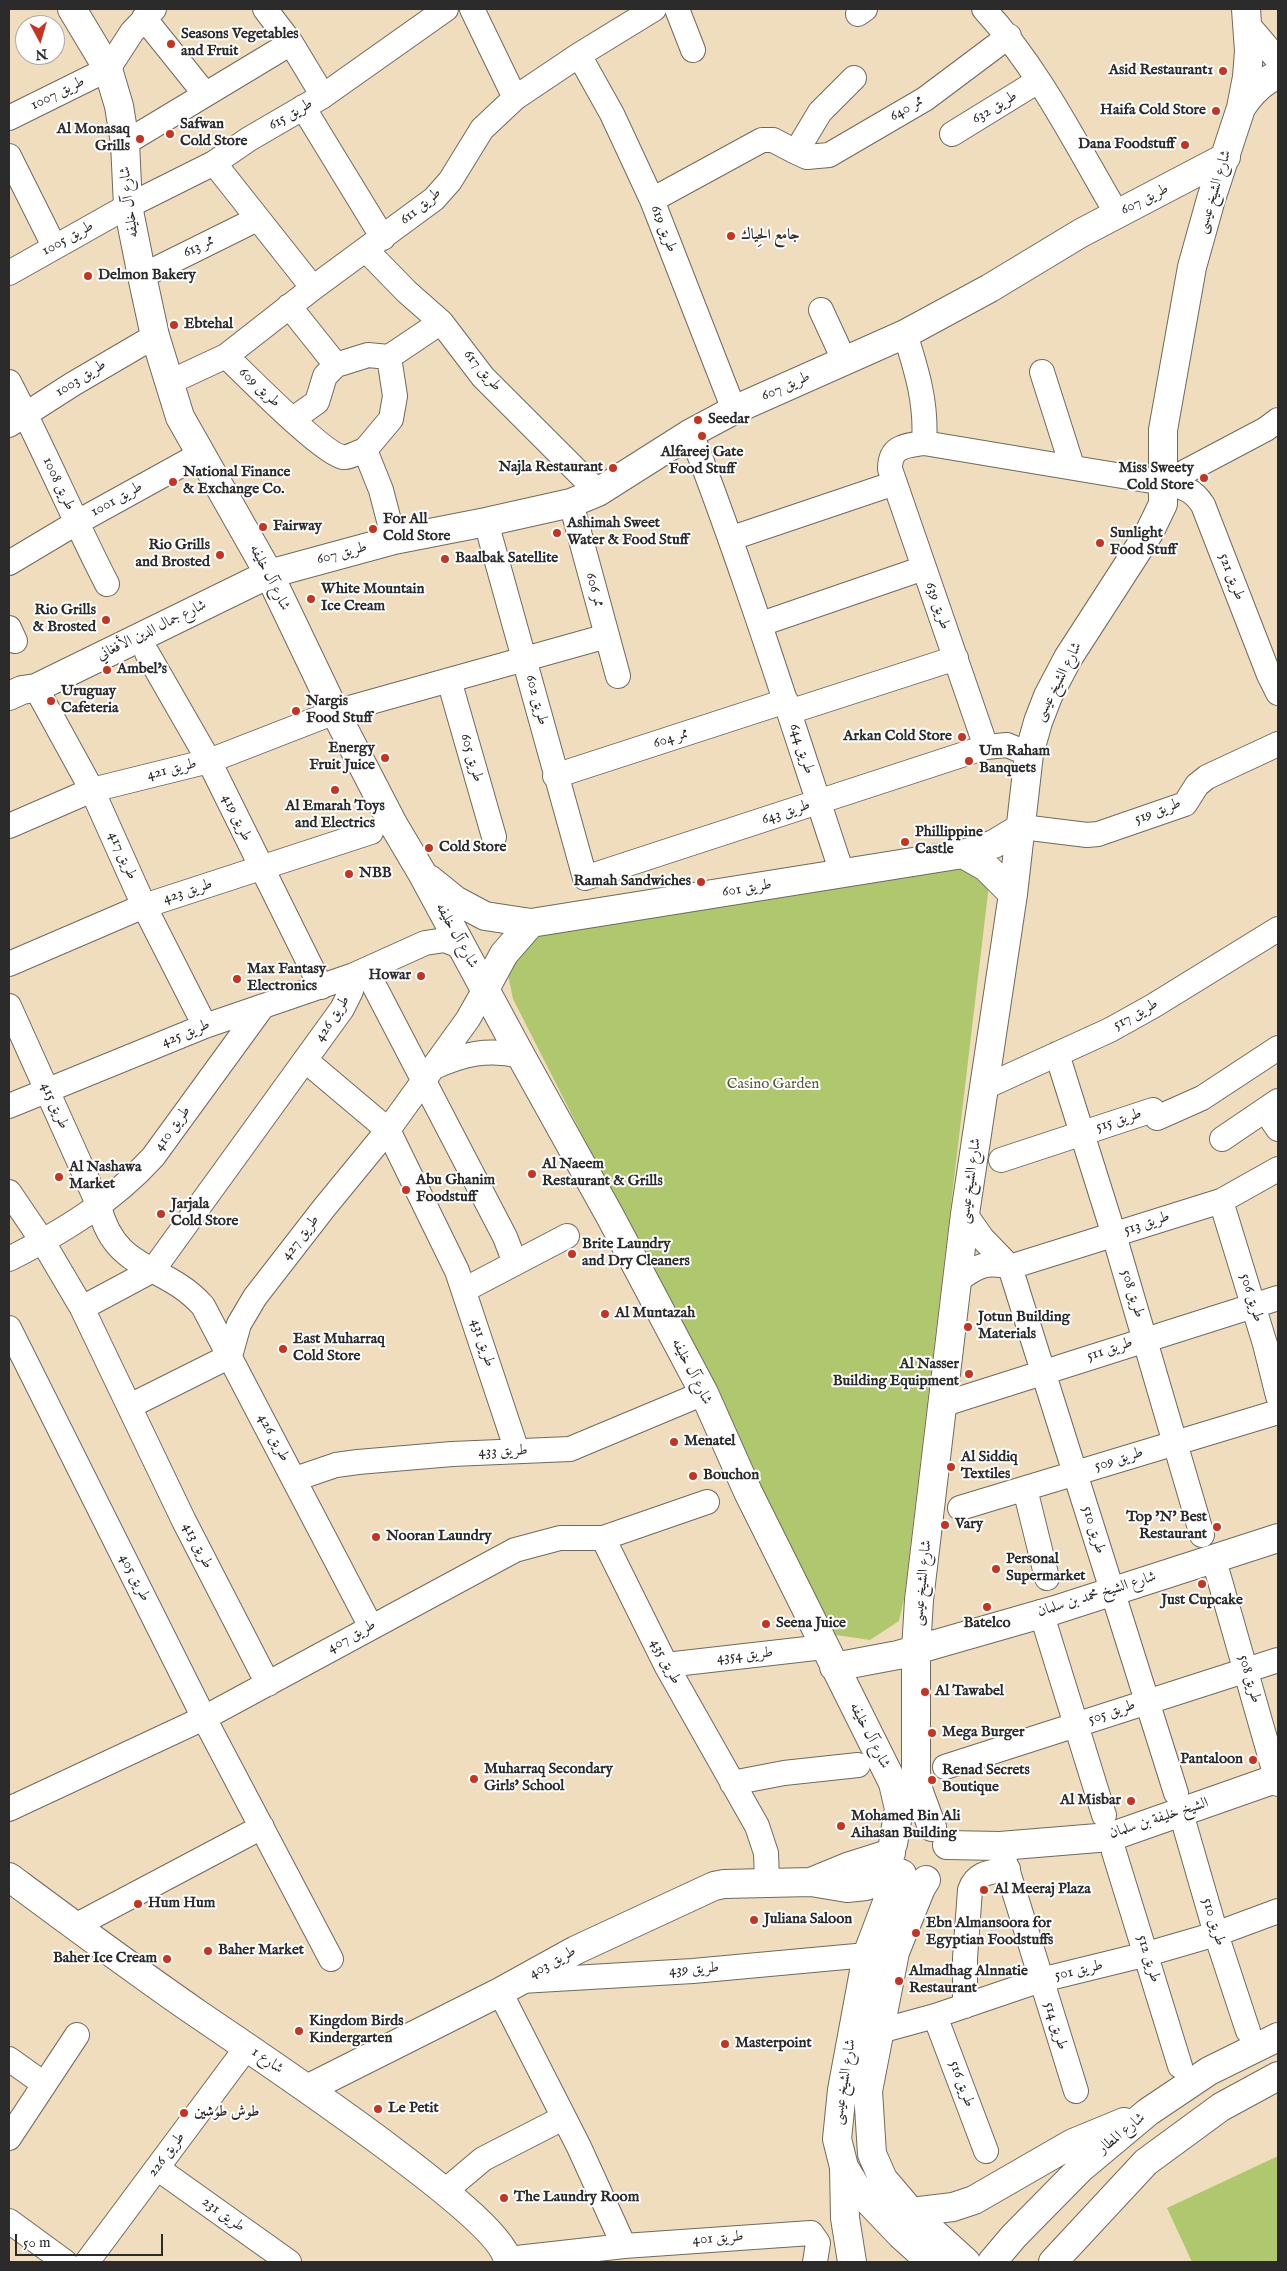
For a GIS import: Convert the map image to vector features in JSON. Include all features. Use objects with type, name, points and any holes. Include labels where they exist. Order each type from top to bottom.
[{"type":"street","name":"شارع آل خليفه","points":[[72,9],[108,70],[119,106],[125,143],[128,206],[155,336],[180,417],[269,574],[335,712],[393,824],[464,948],[520,1056],[610,1216],[704,1393],[748,1492],[882,1760],[897,1796],[903,1865]]},
{"type":"street","name":"طريق 617","points":[[265,9],[291,43],[313,102],[374,244],[407,292],[441,322],[483,377],[598,492]]},
{"type":"street","name":"طريق 615","points":[[128,206],[214,163],[249,139],[313,102],[446,9]]},
{"type":"street","points":[[472,9],[515,98]]},
{"type":"street","name":"طريق 611","points":[[168,383],[226,356],[289,306],[374,244],[442,190],[482,129],[515,98],[579,55],[654,9]]},
{"type":"street","points":[[677,9],[693,50]]},
{"type":"street","points":[[984,9],[1009,36],[1118,214]]},
{"type":"street","points":[[108,70],[120,48],[149,14],[205,94]]},
{"type":"street","points":[[1248,17],[1278,60]]},
{"type":"street","name":"شارع الشيخ عيسى","points":[[940,1836],[919,1792],[916,1774],[916,1650],[919,1600],[965,1214],[1013,894],[1022,827],[1025,777],[1038,722],[1056,681],[1068,658],[1161,511],[1164,496],[1161,449],[1163,430],[1192,267],[1241,108],[1247,77],[1248,17]]},
{"type":"street","name":"ممر 640","points":[[652,200],[762,140],[773,140],[807,157],[829,155],[925,99],[1009,36]]},
{"type":"street","points":[[125,143],[291,43]]},
{"type":"street","name":"طريق 619","points":[[579,55],[612,114],[652,200],[734,410]]},
{"type":"street","name":"طريق 1007","points":[[9,118],[108,70]]},
{"type":"street","points":[[1241,108],[1255,89],[1278,75]]},
{"type":"street","points":[[796,152],[820,112],[854,78]]},
{"type":"street","name":"طريق 632","points":[[952,134],[1038,81]]},
{"type":"street","points":[[9,156],[17,192],[54,246]]},
{"type":"street","name":"طريق 607","points":[[269,574],[394,540],[571,503],[598,492],[691,433],[734,410],[783,390],[844,360],[906,334],[1118,214],[1226,158]]},
{"type":"street","points":[[214,163],[313,288]]},
{"type":"street","name":"طريق 1005","points":[[9,274],[54,246],[128,206]]},
{"type":"street","name":"ممر 613","points":[[142,276],[257,218]]},
{"type":"street","points":[[289,306],[336,365],[368,355],[389,357],[441,322]]},
{"type":"street","points":[[821,310],[844,360]]},
{"type":"street","points":[[906,334],[916,367],[924,405],[924,443]]},
{"type":"street","name":"طريق 1003","points":[[17,420],[73,384],[155,336]]},
{"type":"street","name":"طريق 609","points":[[226,356],[293,419],[335,455],[345,458],[365,450]]},
{"type":"street","points":[[389,357],[395,396],[391,419],[365,450],[381,490],[394,540]]},
{"type":"street","name":"طريق 609","points":[[293,419],[310,409],[317,402],[325,376],[336,365]]},
{"type":"street","points":[[1042,372],[1072,466]]},
{"type":"street","name":"طريق 1008","points":[[9,382],[17,420],[76,523],[108,584]]},
{"type":"street","points":[[1164,483],[1274,427]]},
{"type":"street","name":"طريق 644","points":[[691,433],[732,538],[842,873]]},
{"type":"street","name":"طريق 639","points":[[986,747],[890,470],[890,459],[895,451],[911,445],[924,443],[1072,466],[1164,483]]},
{"type":"street","name":"طريق 1001","points":[[9,563],[76,523],[201,454]]},
{"type":"street","points":[[732,538],[895,483]]},
{"type":"street","name":"طريق 521","points":[[1164,483],[1187,488],[1196,494],[1203,504],[1269,675],[1278,693]]},
{"type":"street","name":"ممر 606","points":[[571,503],[618,676]]},
{"type":"street","name":"طريق 602","points":[[486,522],[525,659],[555,776],[585,878]]},
{"type":"street","points":[[761,624],[924,568]]},
{"type":"street","name":"شارع جمال الدين الأفغاني","points":[[9,696],[22,690],[36,688],[269,574]]},
{"type":"street","points":[[335,712],[607,636]]},
{"type":"street","name":"طريق 419","points":[[148,652],[209,761],[320,987]]},
{"type":"street","name":"ممر 604","points":[[555,776],[787,706],[956,658]]},
{"type":"street","name":"طريق 605","points":[[449,680],[494,837]]},
{"type":"street","name":"شارع جمال الدين الأفغاني","points":[[9,707],[26,698],[36,688]]},
{"type":"street","name":"طريق 417","points":[[36,688],[92,790],[144,906],[205,1026]]},
{"type":"street","name":"طريق 421","points":[[9,826],[92,790],[209,761],[335,712]]},
{"type":"street","name":"طريق 519","points":[[1022,827],[1087,835],[1098,834],[1185,804],[1197,785],[1207,777],[1278,744]]},
{"type":"street","points":[[986,747],[1007,745],[1030,754]]},
{"type":"street","name":"طريق 643","points":[[585,878],[986,747]]},
{"type":"street","name":"طريق 601","points":[[422,874],[455,900],[485,916],[531,923],[963,854],[994,844],[1022,827]]},
{"type":"street","name":"طريق 423","points":[[9,964],[144,906],[371,832]]},
{"type":"street","points":[[963,854],[991,871],[1013,894]]},
{"type":"street","points":[[485,989],[504,954],[516,937],[531,923]]},
{"type":"street","name":"طريق 517","points":[[985,1087],[1110,1030],[1278,928]]},
{"type":"street","name":"طريق 425","points":[[9,1106],[205,1026],[360,973],[435,940],[455,943],[464,948]]},
{"type":"street","points":[[360,973],[428,1074],[505,1237],[515,1263]]},
{"type":"street","name":"طريق 426","points":[[153,1270],[305,1060],[346,1001],[360,973]]},
{"type":"street","name":"طريق 427","points":[[230,1356],[239,1324],[256,1297],[324,1208],[388,1130],[468,1019],[485,989]]},
{"type":"street","name":"طريق 415","points":[[9,1006],[99,1206]]},
{"type":"street","name":"طريق 410","points":[[9,1259],[43,1242],[122,1189],[153,1157],[263,1006]]},
{"type":"street","name":"طريق 515","points":[[1000,1160],[1153,1110],[1158,1118],[1202,1098],[1278,1048]]},
{"type":"street","points":[[428,1074],[468,1054],[486,1051],[520,1056]]},
{"type":"street","name":"طريق 508","points":[[1057,1054],[1114,1235],[1202,1535]]},
{"type":"street","points":[[305,1060],[388,1130],[464,1290],[567,1236]]},
{"type":"street","points":[[1222,1139],[1274,1113]]},
{"type":"street","name":"طريق 513","points":[[958,1280],[983,1266],[994,1263],[1010,1267],[1221,1201],[1278,1170]]},
{"type":"street","name":"طريق 413","points":[[9,1192],[43,1242],[82,1308],[184,1521],[268,1684]]},
{"type":"street","name":"طريق 506","points":[[1221,1201],[1278,1396]]},
{"type":"street","name":"طريق 426","points":[[99,1206],[102,1219],[115,1244],[124,1254],[191,1293],[212,1321],[371,1627]]},
{"type":"street","points":[[965,1214],[982,1238],[1010,1267]]},
{"type":"street","name":"طريق 510","points":[[1010,1267],[1077,1473],[1112,1592],[1148,1700],[1216,1934],[1248,2031]]},
{"type":"street","points":[[82,1308],[153,1270]]},
{"type":"street","name":"طريق 431","points":[[464,1290],[517,1451]]},
{"type":"street","name":"طريق 511","points":[[941,1405],[1278,1298]]},
{"type":"street","name":"طريق 405","points":[[9,1328],[204,1718],[331,1960]]},
{"type":"street","points":[[130,1406],[230,1356]]},
{"type":"street","name":"طريق 433","points":[[295,1479],[336,1465],[358,1462],[570,1449],[704,1393]]},
{"type":"street","name":"طريق 509","points":[[960,1508],[1278,1412]]},
{"type":"street","points":[[1025,1489],[1047,1578]]},
{"type":"street","name":"طريق 407","points":[[9,1810],[204,1718],[515,1550],[560,1538],[603,1538],[707,1502]]},
{"type":"street","name":"طريق 435","points":[[603,1538],[666,1665],[762,1840],[766,1853],[767,1882]]},
{"type":"street","name":"شارع الشيخ محمد بن سلمان","points":[[829,1657],[916,1650],[1112,1592],[1278,1538]]},
{"type":"street","name":"طريق 508","points":[[1218,1574],[1278,1780]]},
{"type":"street","points":[[1041,1612],[1104,1815]]},
{"type":"street","name":"طريق 4354","points":[[666,1665],[829,1657]]},
{"type":"street","name":"طريق 505","points":[[945,1767],[1148,1700],[1278,1660]]},
{"type":"street","points":[[732,1783],[784,1773],[858,1765]]},
{"type":"street","name":"الشيخ خليفة بن سلمان","points":[[903,1865],[898,1834],[908,1827],[920,1824],[940,1836],[1004,1858],[1110,1836],[1178,1803],[1278,1780]]},
{"type":"street","points":[[75,1926],[262,1827]]},
{"type":"street","points":[[903,1865],[937,1875],[944,1867],[948,1856],[940,1836]]},
{"type":"street","name":"طريق 512","points":[[1114,1852],[1180,2066]]},
{"type":"street","points":[[965,2006],[965,1958],[970,1890],[973,1880],[1004,1858]]},
{"type":"street","name":"طريق 514","points":[[1004,1858],[1040,1980],[1076,2091]]},
{"type":"street","name":"شارع الشيخ عيسى","points":[[931,2262],[901,2235],[858,2190],[844,2167],[836,2139],[842,2090],[868,1955],[892,1889],[903,1865],[921,1888],[895,1952],[868,2092],[872,2154],[883,2179],[911,2212],[966,2262]]},
{"type":"street","name":"طريق 403","points":[[307,2089],[510,1986],[576,1950],[705,1889],[724,1884],[811,1882],[850,1866],[903,1865]]},
{"type":"street","name":"شارع 1","points":[[9,1877],[75,1926],[307,2089],[445,2191],[494,2236],[508,2260]]},
{"type":"street","name":"طريق 501","points":[[880,2031],[936,2016],[1040,1980],[1146,1954],[1216,1934],[1278,1911]]},
{"type":"street","name":"طريق 439","points":[[510,1986],[868,1955]]},
{"type":"street","points":[[510,1986],[564,2118],[624,2246]]},
{"type":"street","name":"طريق 516","points":[[936,2016],[986,2151]]},
{"type":"street","points":[[9,2138],[77,2035]]},
{"type":"street","name":"شارع المطار","points":[[992,2262],[1014,2236],[1081,2168],[1148,2112],[1209,2071],[1278,2037]]},
{"type":"street","name":"طريق 226","points":[[86,2262],[247,2047]]},
{"type":"street","points":[[9,2059],[44,2084]]},
{"type":"street","points":[[1053,2262],[1146,2162],[1221,2107],[1278,2076]]},
{"type":"street","points":[[911,2212],[953,2207],[974,2200],[1073,2143],[1148,2112]]},
{"type":"street","points":[[445,2191],[483,2159],[564,2118]]},
{"type":"street","points":[[844,2167],[845,2218],[852,2262]]},
{"type":"street","name":"طريق 231","points":[[157,2168],[289,2262]]},
{"type":"street","points":[[9,2221],[65,2262]]},
{"type":"street","name":"طريق 401","points":[[508,2260],[624,2246],[811,2233],[816,2237],[818,2243],[815,2262]]},
{"type":"green space","name":"Casino Garden","points":[[950,858],[989,885],[904,1599],[899,1621],[870,1640],[836,1635],[513,999],[507,970],[526,943],[549,932]]},
{"type":"green space","points":[[1278,2156],[1278,2262],[1192,2262],[1167,2208]]},
{"type":"place","name":"Seasons Vegetables and Fruit","points":[[171,44]]},
{"type":"place","name":"Asid Restaurant1","points":[[1223,71]]},
{"type":"place","name":"Haifa Cold Store","points":[[1216,111]]},
{"type":"place","name":"Safwan Cold Store","points":[[170,134]]},
{"type":"place","name":"Al Monasaq Grills","points":[[140,139]]},
{"type":"place","name":"Dana Foodstuff","points":[[1185,145]]},
{"type":"place","name":"جامع الحِياك","points":[[731,236]]},
{"type":"place","name":"Delmon Bakery","points":[[88,276]]},
{"type":"place","name":"Ebtehal","points":[[174,325]]},
{"type":"place","name":"Seedar","points":[[698,420]]},
{"type":"place","name":"Alfareej Gate Food Stuff","points":[[702,436]]},
{"type":"place","name":"Najla Restaurant","points":[[613,468]]},
{"type":"place","name":"Miss Sweety Cold Store","points":[[1204,478]]},
{"type":"place","name":"National Finance & Exchange Co.","points":[[173,482]]},
{"type":"place","name":"Fairway","points":[[263,527]]},
{"type":"place","name":"For All Cold Store","points":[[373,529]]},
{"type":"place","name":"Ashimah Sweet Water & Food Stuff","points":[[557,533]]},
{"type":"place","name":"Sunlight Food Stuff","points":[[1100,543]]},
{"type":"place","name":"Rio Grills and Brosted","points":[[220,555]]},
{"type":"place","name":"Baalbak Satellite","points":[[445,559]]},
{"type":"place","name":"White Mountain Ice Cream","points":[[311,599]]},
{"type":"place","name":"Rio Grills & Brosted","points":[[106,620]]},
{"type":"place","name":"Ambel's","points":[[107,670]]},
{"type":"place","name":"Uruguay Cafeteria","points":[[51,701]]},
{"type":"place","name":"Nargis Food Stuff","points":[[296,711]]},
{"type":"place","name":"Arkan Cold Store","points":[[962,737]]},
{"type":"place","name":"Energy Fruit Juice","points":[[385,758]]},
{"type":"place","name":"Um Raham Banquets","points":[[969,761]]},
{"type":"place","name":"Al Emarah Toys and Electrics","points":[[335,790]]},
{"type":"place","name":"Phillippine Castle","points":[[905,842]]},
{"type":"place","name":"Cold Store","points":[[429,848]]},
{"type":"place","name":"NBB","points":[[349,874]]},
{"type":"place","name":"Ramah Sandwiches","points":[[701,882]]},
{"type":"place","name":"Howar","points":[[421,976]]},
{"type":"place","name":"Max Fantasy Electronics","points":[[237,979]]},
{"type":"place","name":"Al Naeem Restaurant & Grills","points":[[532,1174]]},
{"type":"place","name":"Al Nashawa Market","points":[[59,1177]]},
{"type":"place","name":"Abu Ghanim Foodstuff","points":[[406,1190]]},
{"type":"place","name":"Jarjala Cold Store","points":[[161,1214]]},
{"type":"place","name":"Brite Laundry and Dry Cleaners","points":[[572,1254]]},
{"type":"place","name":"Al Muntazah","points":[[605,1314]]},
{"type":"place","name":"Jotun Building Materials","points":[[968,1327]]},
{"type":"place","name":"East Muharraq Cold Store","points":[[283,1349]]},
{"type":"place","name":"Al Nasser Building Equipment","points":[[969,1374]]},
{"type":"place","name":"Menatel","points":[[674,1442]]},
{"type":"place","name":"Al Siddiq Textiles","points":[[951,1467]]},
{"type":"place","name":"Bouchon","points":[[693,1476]]},
{"type":"place","name":"Vary","points":[[945,1525]]},
{"type":"place","name":"Top 'N' Best Restaurant","points":[[1217,1527]]},
{"type":"place","name":"Nooran Laundry","points":[[376,1537]]},
{"type":"place","name":"Personal Supermarket","points":[[996,1569]]},
{"type":"place","name":"Just Cupcake","points":[[1202,1584]]},
{"type":"place","name":"Batelco","points":[[987,1607]]},
{"type":"place","name":"Seena Juice","points":[[766,1624]]},
{"type":"place","name":"Al Tawabel","points":[[925,1692]]},
{"type":"place","name":"Mega Burger","points":[[932,1733]]},
{"type":"place","name":"Pantaloon","points":[[1253,1760]]},
{"type":"place","name":"Muharraq Secondary Girls' School","points":[[474,1779]]},
{"type":"place","name":"Renad Secrets Boutique","points":[[932,1780]]},
{"type":"place","name":"Al Misbar","points":[[1131,1801]]},
{"type":"place","name":"Mohamed Bin Ali Aihasan Building","points":[[841,1826]]},
{"type":"place","name":"Al Meeraj Plaza","points":[[984,1890]]},
{"type":"place","name":"Hum Hum","points":[[138,1904]]},
{"type":"place","name":"Juliana Saloon","points":[[754,1920]]},
{"type":"place","name":"Ebn Almansoora for Egyptian Foodstuffs","points":[[916,1933]]},
{"type":"place","name":"Baher Market","points":[[208,1951]]},
{"type":"place","name":"Baher Ice Cream","points":[[167,1959]]},
{"type":"place","name":"Almadhag Alnnatie Restaurant","points":[[899,1981]]},
{"type":"place","name":"Kingdom Birds Kindergarten","points":[[299,2031]]},
{"type":"place","name":"Masterpoint","points":[[725,2044]]},
{"type":"place","name":"Le Petit","points":[[378,2109]]},
{"type":"place","name":"طوش طوشين","points":[[184,2113]]},
{"type":"place","name":"The Laundry Room","points":[[504,2198]]}]
